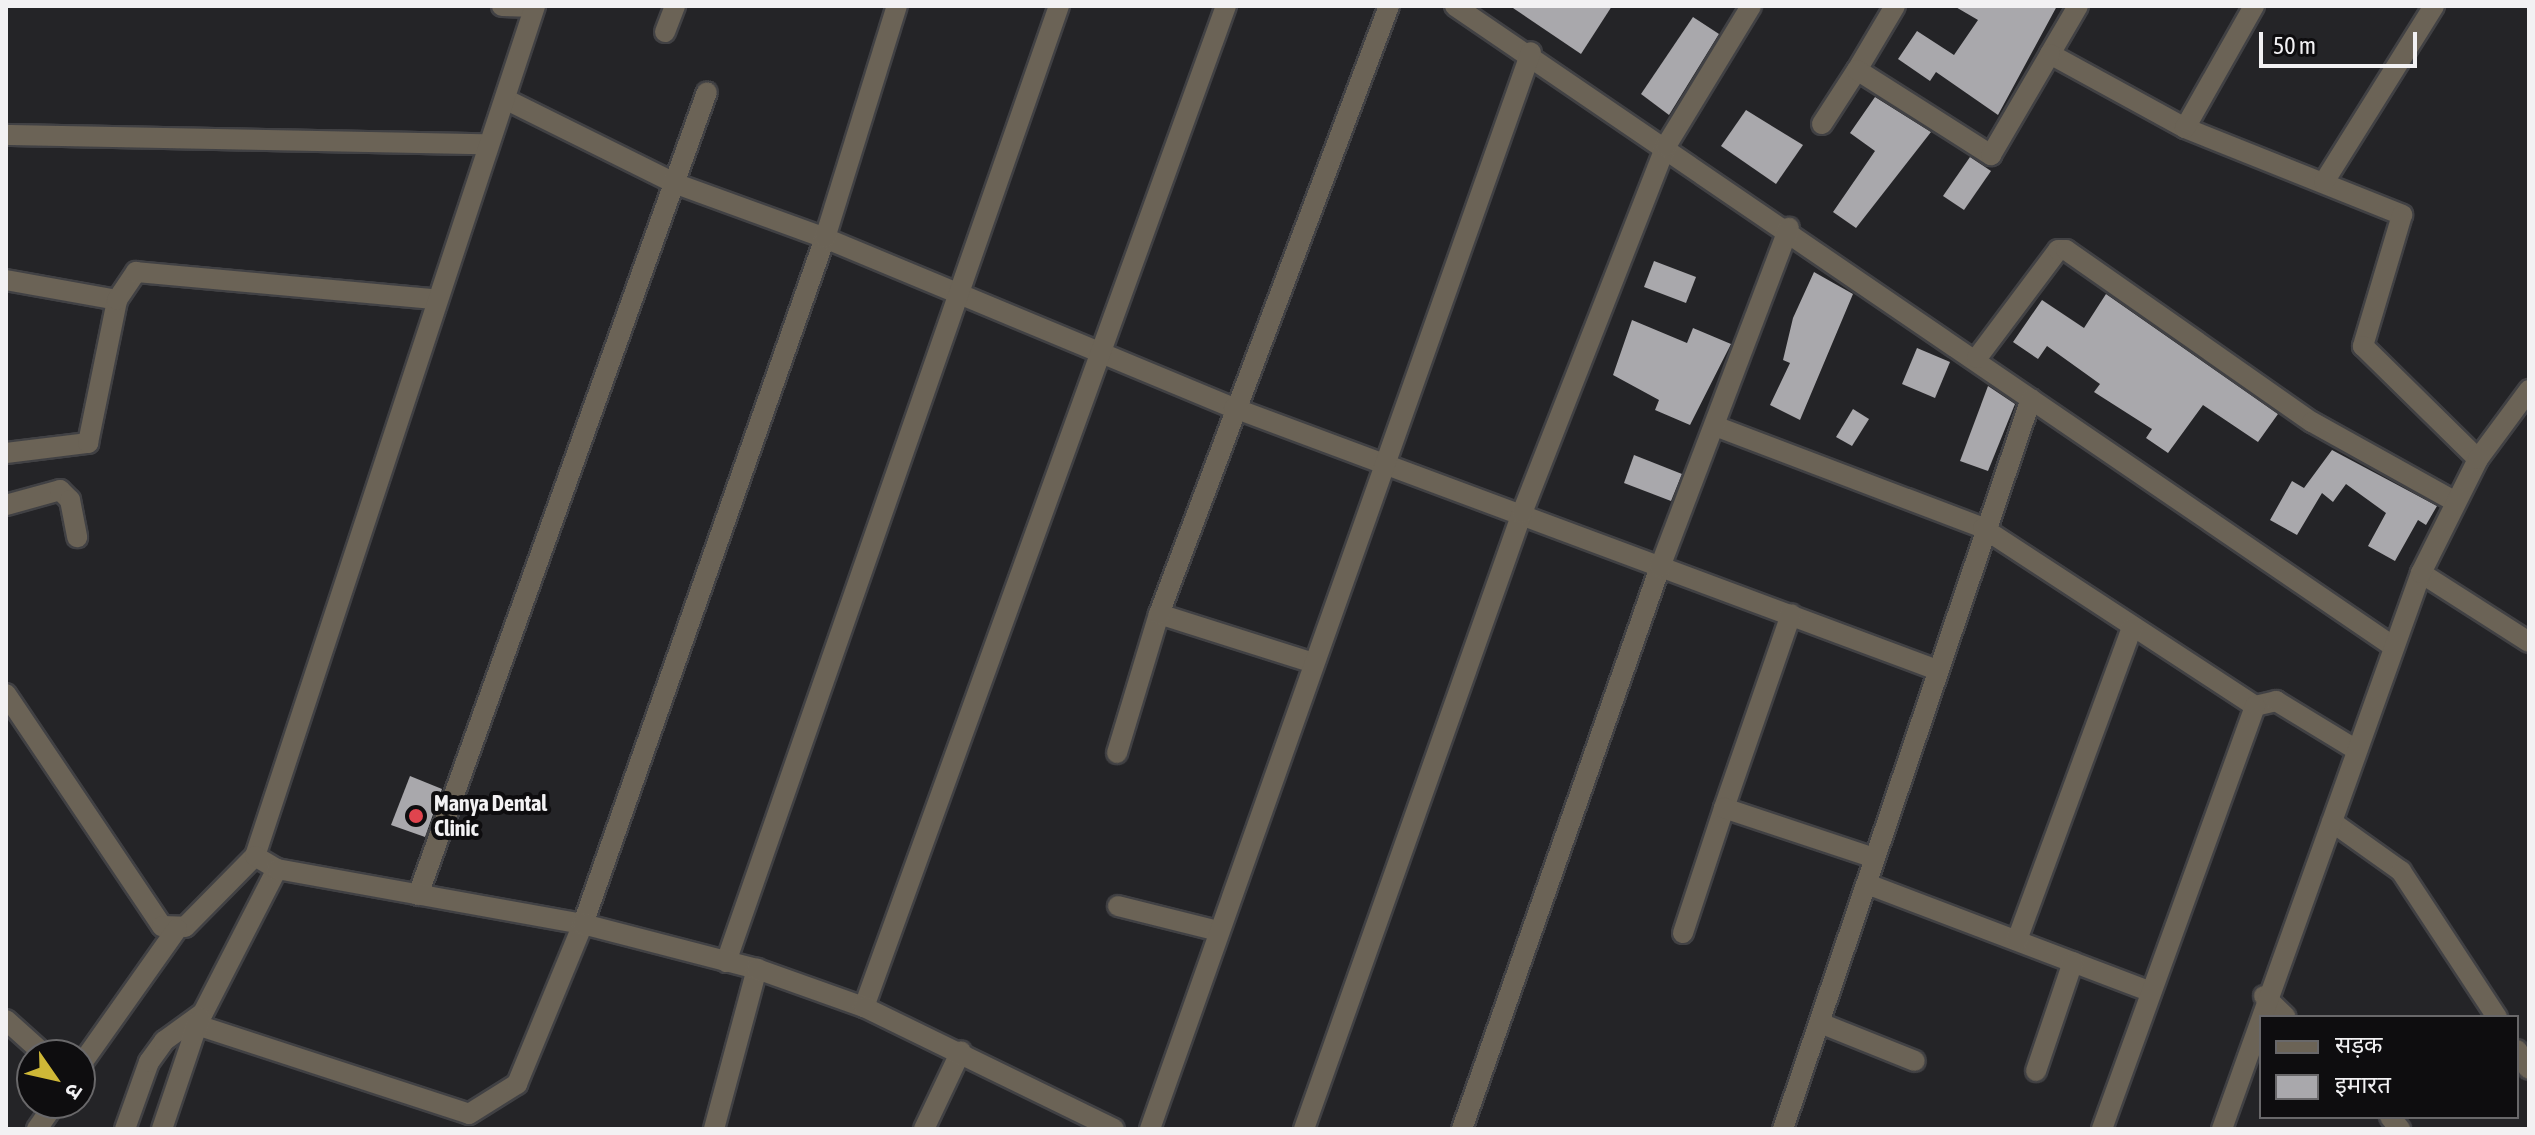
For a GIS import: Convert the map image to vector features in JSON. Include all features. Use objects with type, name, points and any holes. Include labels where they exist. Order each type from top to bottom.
[{"type":"street","points":[[96,1043],[177,929],[255,856],[486,144],[505,99],[535,7],[502,6]]},
{"type":"street","points":[[665,32],[675,6]]},
{"type":"street","points":[[199,1021],[469,1114],[517,1084],[583,924],[825,238],[897,6]]},
{"type":"street","points":[[726,962],[1059,6]]},
{"type":"street","points":[[864,1007],[1098,349],[1226,6]]},
{"type":"street","points":[[1117,753],[1159,614],[1234,408],[1389,6]]},
{"type":"street","points":[[1304,1129],[1522,513],[1666,146],[1751,6]]},
{"type":"street","points":[[1822,124],[1895,6]]},
{"type":"street","points":[[1857,70],[1991,155],[2078,6]]},
{"type":"street","points":[[2185,128],[2254,6]]},
{"type":"street","points":[[2324,182],[2434,6]]},
{"type":"street","points":[[1463,8],[1789,228],[2031,399],[2391,645]]},
{"type":"street","points":[[1150,1129],[1310,662],[1531,52]]},
{"type":"street","points":[[2050,54],[2185,128],[2324,182],[2405,219],[2363,346],[2478,459]]},
{"type":"street","points":[[418,895],[707,92]]},
{"type":"street","points":[[505,99],[674,183],[958,291],[1234,408],[1383,459],[1937,670]]},
{"type":"street","points":[[6,135],[486,144]]},
{"type":"street","points":[[1462,1129],[1660,567],[1789,228]]},
{"type":"street","points":[[1977,358],[2058,250],[2066,250],[2312,422],[2454,501]]},
{"type":"street","points":[[6,453],[88,443],[117,300],[129,276],[144,271],[435,299]]},
{"type":"street","points":[[6,280],[117,300]]},
{"type":"street","points":[[2222,1129],[2264,996],[2332,822],[2391,645],[2454,501],[2478,459],[2529,390]]},
{"type":"street","points":[[1783,1129],[1983,528],[2031,399]]},
{"type":"street","points":[[1715,426],[1983,528],[2255,706],[2276,701],[2355,749]]},
{"type":"street","points":[[6,505],[60,490],[70,500],[77,537]]},
{"type":"street","points":[[2421,573],[2529,642]]},
{"type":"street","points":[[1159,614],[1310,662]]},
{"type":"street","points":[[1683,933],[1791,614]]},
{"type":"street","points":[[2017,940],[2132,628]]},
{"type":"street","points":[[6,694],[155,920],[177,929]]},
{"type":"street","points":[[2102,1129],[2255,706]]},
{"type":"street","points":[[1724,808],[1874,858]]},
{"type":"street","points":[[2332,822],[2401,871],[2496,1015]]},
{"type":"street","points":[[255,856],[277,869],[583,924],[757,969],[864,1007],[961,1051],[1114,1129]]},
{"type":"street","points":[[162,1129],[199,1021],[277,869]]},
{"type":"street","points":[[1867,884],[2151,992]]},
{"type":"street","points":[[1118,906],[1218,931]]},
{"type":"street","points":[[2036,1071],[2073,962]]},
{"type":"street","points":[[714,1129],[757,969]]},
{"type":"street","points":[[2264,996],[2284,1015]]},
{"type":"street","points":[[6,1020],[27,1039]]},
{"type":"street","points":[[125,1129],[158,1049],[199,1021]]},
{"type":"street","points":[[1820,1023],[1915,1061]]},
{"type":"street","points":[[924,1129],[961,1051]]},
{"type":"building","points":[[1510,6],[1612,6],[1581,54]]},
{"type":"building","points":[[1954,6],[2057,6],[1998,115],[1936,72],[1930,81],[1898,59],[1917,31],[1954,55],[1978,20]]},
{"type":"building","points":[[1693,17],[1719,34],[1669,115],[1641,94]]},
{"type":"building","points":[[1875,97],[1931,132],[1856,228],[1833,212],[1875,151],[1850,133]]},
{"type":"building","points":[[1746,110],[1803,145],[1776,184],[1721,146]]},
{"type":"building","points":[[1970,157],[1991,171],[1964,210],[1943,196]]},
{"type":"building","points":[[1654,261],[1696,277],[1686,303],[1644,287]]},
{"type":"building","points":[[1814,272],[1853,294],[1800,420],[1770,405],[1790,363],[1783,360],[1793,318]]},
{"type":"building","points":[[2106,294],[2278,414],[2258,442],[2203,405],[2168,453],[2146,438],[2152,429],[2094,392],[2100,384],[2047,346],[2038,359],[2013,342],[2042,300],[2084,328]]},
{"type":"building","points":[[1632,320],[1687,343],[1693,328],[1731,344],[1690,425],[1655,410],[1659,400],[1613,375]]},
{"type":"building","points":[[1917,348],[1950,362],[1935,398],[1902,384]]},
{"type":"building","points":[[1988,386],[2015,404],[1988,471],[1960,461]]},
{"type":"building","points":[[1853,409],[1869,419],[1852,446],[1836,437]]},
{"type":"building","points":[[2332,450],[2437,506],[2426,525],[2418,520],[2395,561],[2368,546],[2386,513],[2346,484],[2333,502],[2322,493],[2297,535],[2270,520],[2292,481],[2304,488]]},
{"type":"building","points":[[1634,455],[1682,474],[1671,501],[1624,483]]},
{"type":"building","points":[[410,776],[442,789],[425,837],[391,825]]},
{"type":"place","name":"Manya Dental Clinic","points":[[416,816]]}]
